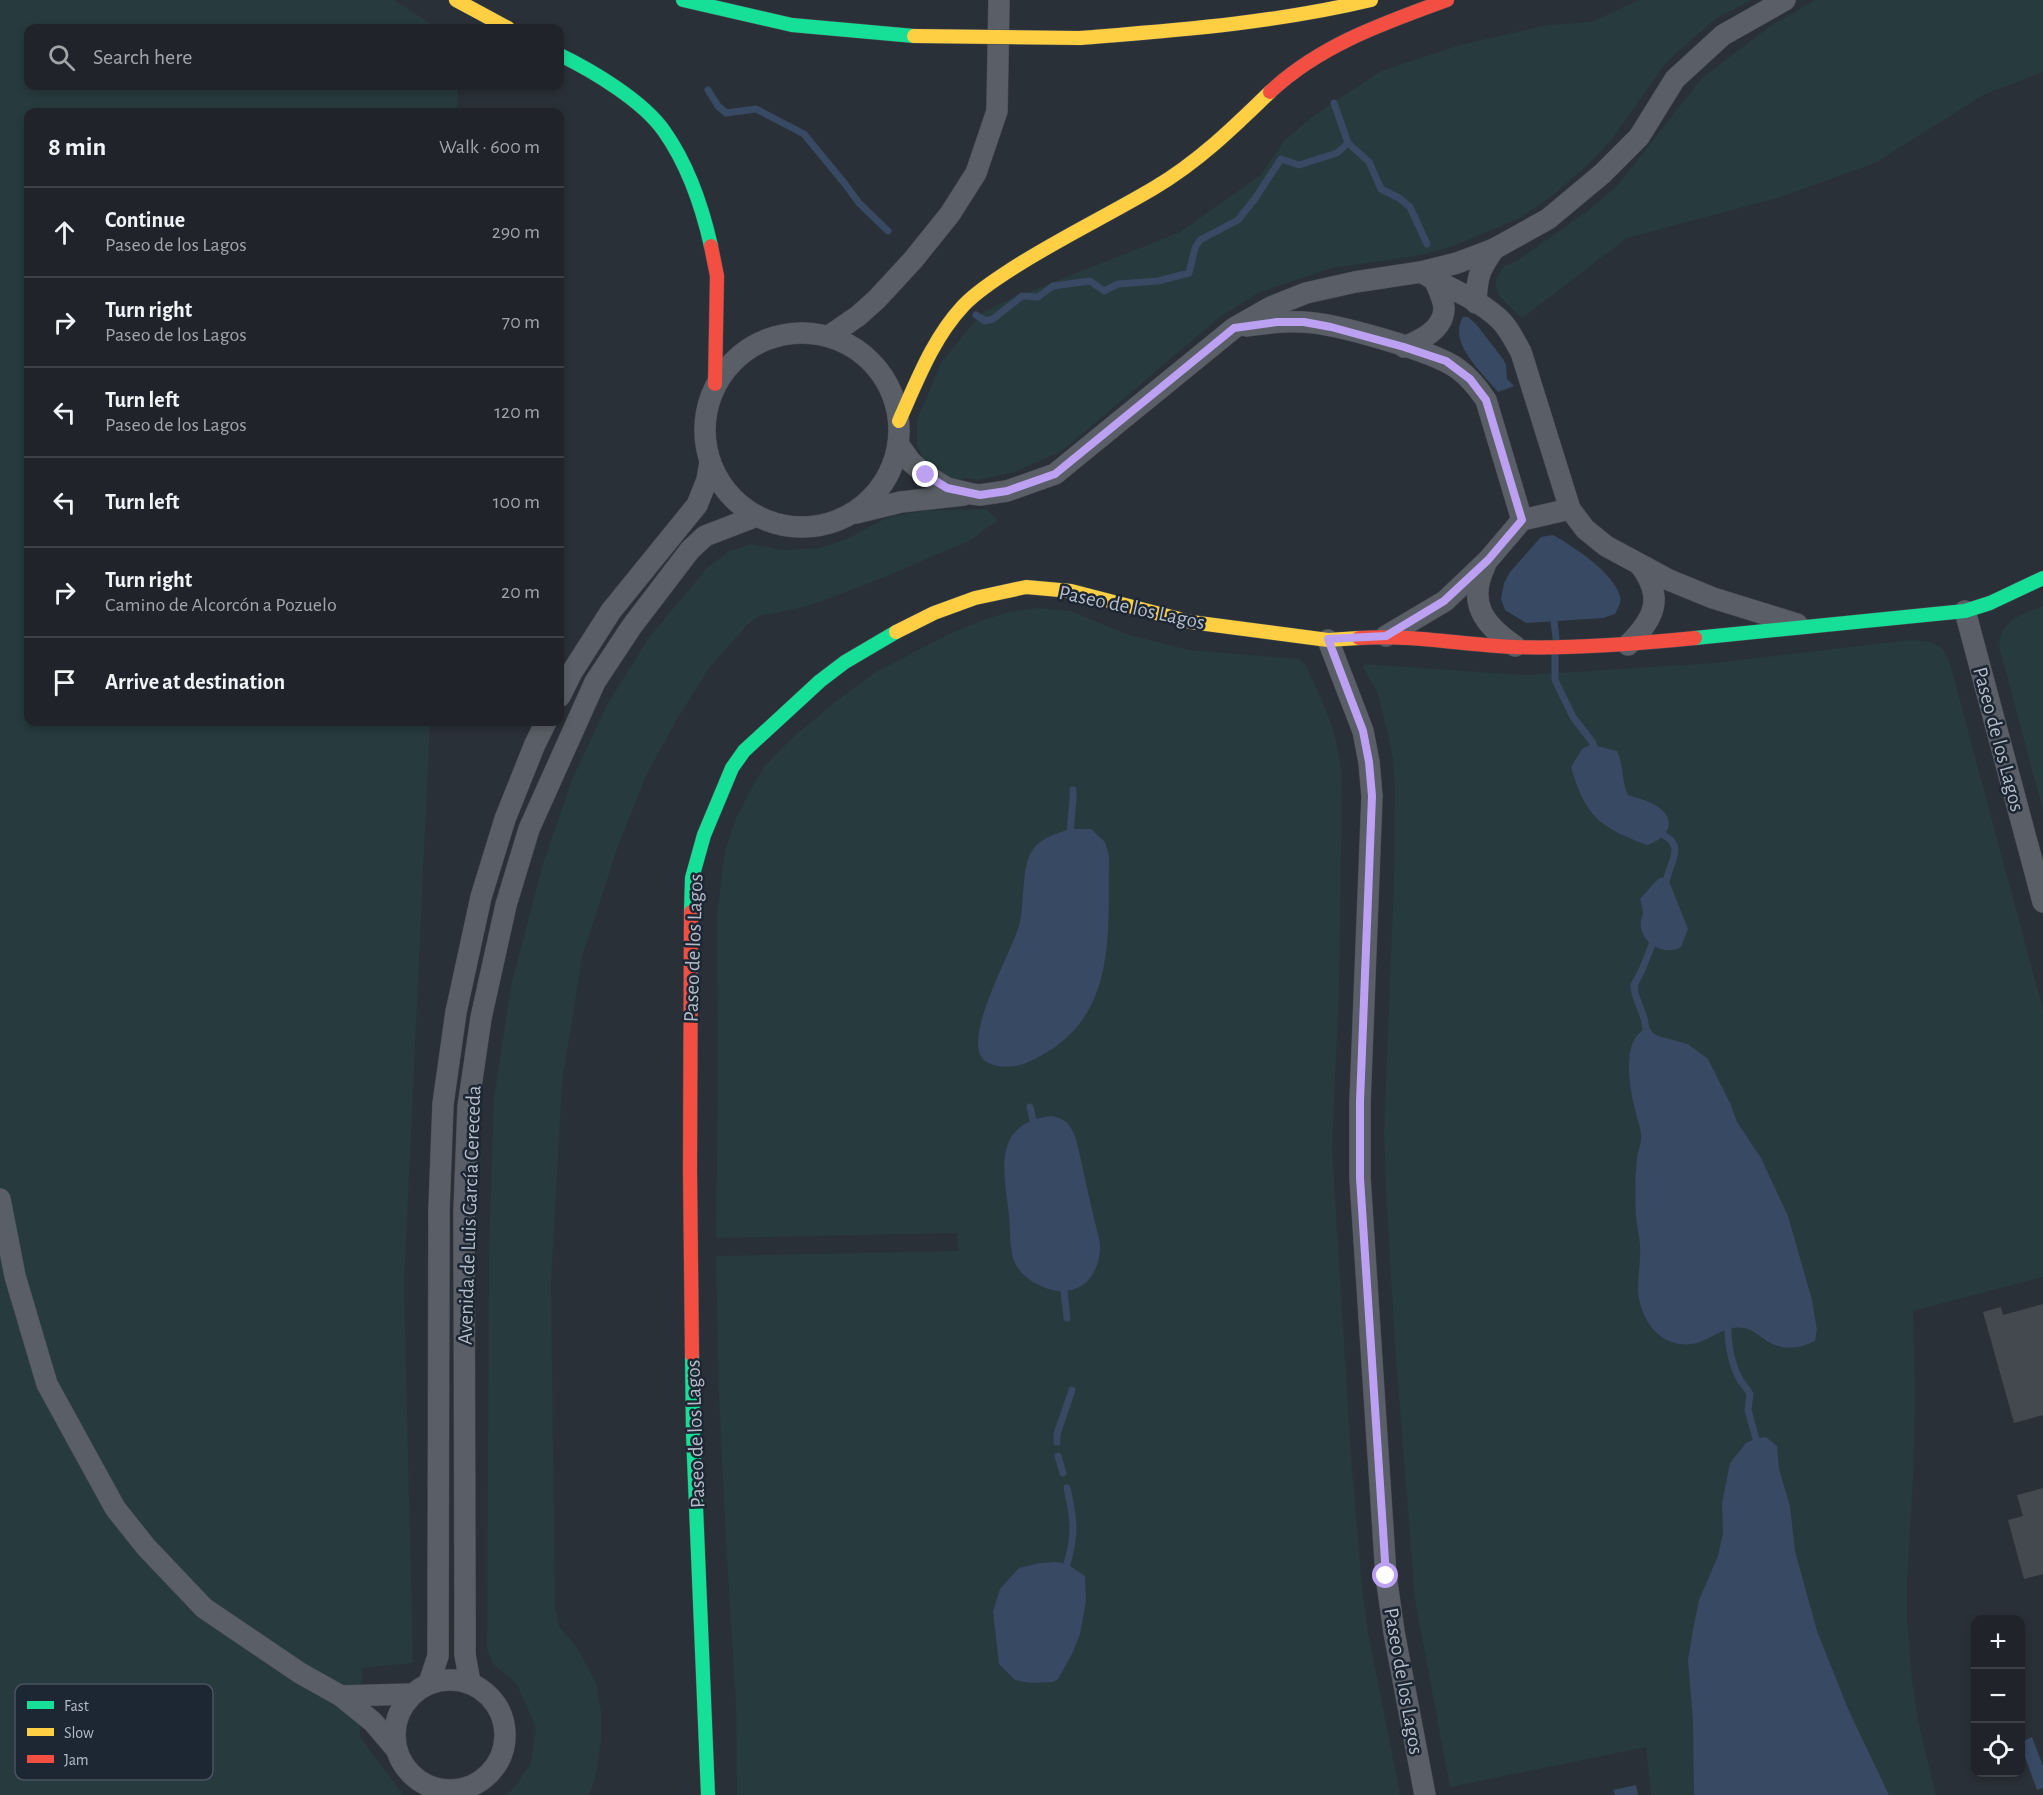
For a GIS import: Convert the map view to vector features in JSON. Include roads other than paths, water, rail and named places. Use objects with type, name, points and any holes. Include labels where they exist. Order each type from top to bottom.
[{"type":"main road","points":[[456,0],[501,24]]},
{"type":"main road","points":[[683,0],[792,25],[914,36],[1080,38],[1201,29],[1336,9],[1371,0]]},
{"type":"main road","points":[[899,421],[942,330],[964,304],[993,281],[1192,164],[1223,139],[1246,114],[1297,69],[1334,45],[1447,0]]},
{"type":"main road","points":[[564,57],[628,96],[663,130],[688,174],[705,219],[717,276],[715,384]]},
{"type":"main road","name":"Paseo de los Lagos","points":[[708,1795],[693,1434],[690,909],[692,878],[704,835],[732,768],[744,751],[760,735],[820,681],[846,662],[896,632],[934,613],[975,598],[1026,587],[1071,591],[1191,622],[1328,639],[1386,636],[1516,647],[1628,645],[1965,612],[2043,578]]},
{"type":"street","points":[[829,336],[877,299],[913,260],[950,214],[976,173],[997,111],[999,0]]},
{"type":"street","points":[[898,444],[911,462],[926,475],[947,488],[972,494],[1007,491],[1055,474],[1234,328],[1271,307],[1306,292],[1428,277],[1494,249],[1548,219],[1602,174],[1639,137],[1675,79],[1723,35],[1785,0]]},
{"type":"street","points":[[1476,303],[1477,282],[1482,266],[1494,249]]},
{"type":"street","points":[[1404,347],[1422,339],[1434,330],[1444,309],[1428,277]]},
{"type":"street","name":"Paseo de los Lagos","points":[[1428,277],[1498,317],[1511,334],[1521,352],[1570,509],[1586,529],[1606,546],[1669,580],[1713,598],[1805,626]]},
{"type":"street","points":[[1331,327],[1326,309],[1327,295],[1333,287]]},
{"type":"street","points":[[1234,328],[1304,322],[1404,347],[1446,361],[1458,369],[1486,400],[1522,520],[1570,509]]},
{"type":"street","points":[[802,332],[829,336],[855,348],[876,367],[892,392],[899,421],[898,444],[890,470],[877,492],[849,515],[832,523],[803,527],[774,524],[757,516],[737,502],[721,484],[710,462],[705,436],[706,409],[715,384],[731,362],[751,346],[776,335],[802,332]]},
{"type":"street","points":[[564,688],[611,611],[697,505],[710,462]]},
{"type":"street","points":[[849,515],[901,502],[972,494]]},
{"type":"street","name":"Avenida de Luis García Cereceda","points":[[470,1682],[465,1655],[464,1211],[468,1107],[482,1018],[506,905],[529,829],[595,682],[633,626],[690,550],[705,537],[757,516]]},
{"type":"street","name":"Paseo de los Lagos","points":[[1386,636],[1444,601],[1488,560],[1522,520]]},
{"type":"street","name":"Paseo de los Lagos","points":[[1488,560],[1479,578],[1476,594],[1479,606],[1487,622],[1498,635],[1516,647]]},
{"type":"street","points":[[1628,645],[1644,629],[1654,607],[1653,589],[1649,577],[1640,565]]},
{"type":"street","name":"Paseo de los Lagos","points":[[1965,612],[2043,902]]},
{"type":"street","name":"Paseo de los Lagos","points":[[1328,639],[1363,731],[1369,762],[1372,834],[1361,1081],[1360,1178],[1386,1576],[1394,1632],[1425,1795]]},
{"type":"street","name":"Avenida de Luis García Cereceda","points":[[420,1688],[438,1656],[439,1209],[442,1104],[456,1012],[481,897],[505,819],[544,726]]},
{"type":"street","points":[[0,1199],[15,1276],[47,1384],[115,1508],[146,1547],[204,1608],[300,1673],[341,1696],[373,1722],[396,1749],[409,1772],[432,1791],[474,1790],[499,1763],[507,1732],[496,1701],[470,1682],[449,1678],[420,1688],[377,1697],[341,1696]]},
{"type":"street","points":[[396,1749],[397,1719],[420,1688]]},
{"type":"water","points":[[1463,317],[1468,317],[1476,324],[1503,359],[1507,379],[1514,386],[1498,392],[1469,358],[1460,337],[1459,327]]},
{"type":"water","points":[[1553,535],[1582,553],[1610,578],[1620,598],[1615,614],[1603,618],[1526,623],[1505,610],[1501,599],[1504,583],[1510,572],[1541,537]]},
{"type":"water","points":[[1593,743],[1617,751],[1628,795],[1652,803],[1667,816],[1668,828],[1661,838],[1647,845],[1606,826],[1589,809],[1571,767],[1582,749]]},
{"type":"water","points":[[1070,829],[1091,829],[1105,842],[1109,856],[1109,918],[1102,976],[1092,1003],[1078,1026],[1056,1046],[1021,1065],[1004,1067],[992,1065],[983,1059],[978,1048],[979,1032],[991,992],[1020,922],[1026,865],[1032,851],[1044,839]]},
{"type":"water","points":[[1667,876],[1688,929],[1681,947],[1669,950],[1656,947],[1646,939],[1641,927],[1643,911],[1640,899],[1658,879]]},
{"type":"water","points":[[1646,1029],[1658,1036],[1688,1044],[1708,1059],[1737,1122],[1761,1158],[1788,1216],[1812,1300],[1817,1330],[1815,1341],[1803,1346],[1785,1348],[1767,1341],[1751,1330],[1735,1328],[1727,1329],[1695,1343],[1675,1343],[1653,1329],[1644,1315],[1638,1290],[1640,1241],[1635,1202],[1636,1165],[1641,1135],[1631,1092],[1629,1067],[1633,1043]]},
{"type":"water","points":[[1051,1116],[1067,1123],[1076,1139],[1100,1245],[1097,1265],[1088,1281],[1073,1290],[1063,1291],[1047,1289],[1036,1283],[1025,1276],[1014,1261],[1005,1182],[1004,1166],[1010,1139],[1018,1129],[1032,1121]]},
{"type":"water","points":[[1766,1437],[1777,1446],[1779,1469],[1790,1506],[1795,1551],[1817,1631],[1849,1711],[1889,1795],[1694,1795],[1693,1721],[1688,1660],[1699,1600],[1718,1556],[1723,1533],[1722,1503],[1730,1463],[1746,1443]]},
{"type":"water","points":[[1056,1562],[1067,1564],[1085,1576],[1086,1601],[1080,1634],[1058,1679],[1053,1682],[1031,1683],[1015,1680],[999,1664],[993,1611],[1000,1589],[1019,1568]]},
{"type":"water","points":[[2032,1737],[2043,1766],[2043,1788],[2037,1790],[2025,1757],[2025,1740]]},
{"type":"water","points":[[1636,1785],[1638,1795],[1615,1795],[1613,1790]]},
{"type":"waterway","points":[[708,90],[718,106],[726,113],[756,109],[804,134],[859,203],[888,231]]},
{"type":"waterway","points":[[1334,103],[1348,143]]},
{"type":"waterway","points":[[976,315],[985,321],[993,319],[1022,296],[1038,297],[1053,286],[1090,281],[1104,291],[1118,284],[1158,281],[1189,273],[1195,248],[1200,240],[1238,220],[1281,159],[1299,165],[1337,153],[1348,143],[1369,162],[1381,189],[1399,198],[1410,207],[1427,244]]},
{"type":"waterway","points":[[1553,613],[1556,638]]},
{"type":"waterway","points":[[1555,654],[1555,680],[1573,717],[1593,743],[1595,751]]},
{"type":"waterway","points":[[1071,838],[1073,790]]},
{"type":"waterway","points":[[1657,832],[1667,837],[1675,848],[1666,882]]},
{"type":"waterway","points":[[1650,1035],[1646,1029],[1634,985],[1655,937]]},
{"type":"waterway","points":[[1030,1107],[1035,1128]]},
{"type":"waterway","points":[[1063,1283],[1067,1318]]},
{"type":"waterway","points":[[1729,1320],[1728,1334],[1732,1358],[1736,1372],[1750,1394],[1748,1410],[1758,1446]]},
{"type":"waterway","points":[[1057,1442],[1057,1434],[1072,1390]]},
{"type":"waterway","points":[[1058,1456],[1063,1473]]},
{"type":"waterway","points":[[1067,1488],[1073,1526],[1072,1544],[1067,1564]]}]
